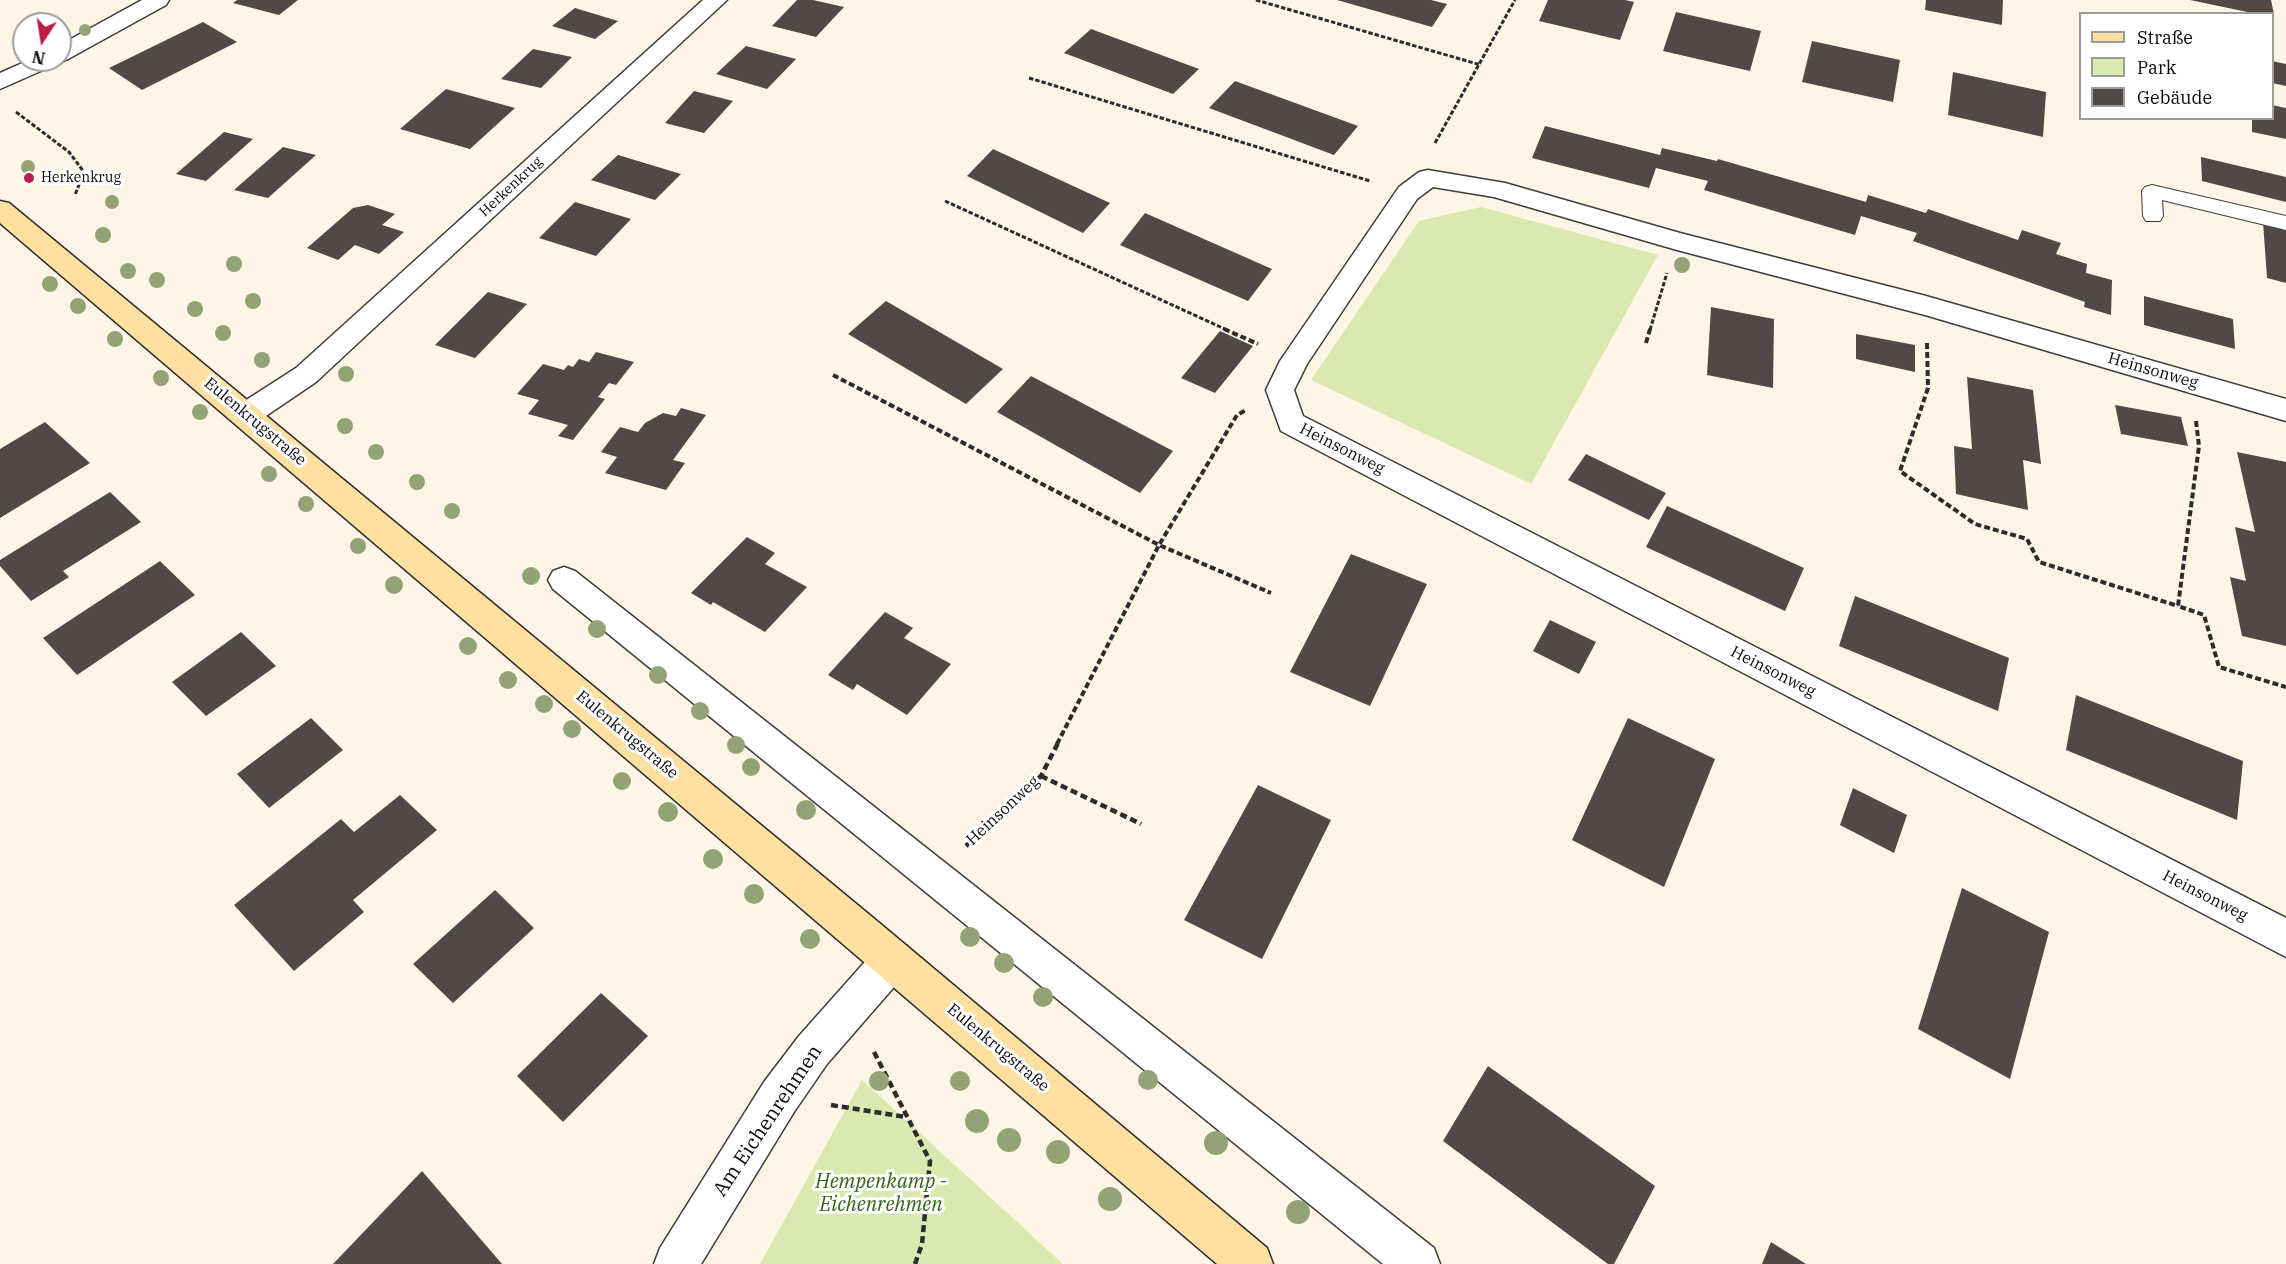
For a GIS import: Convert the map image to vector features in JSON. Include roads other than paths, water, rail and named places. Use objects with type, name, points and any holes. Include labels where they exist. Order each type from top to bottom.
[{"type":"main road","name":"Eulenkrugstraße","points":[[0,208],[893,959],[1251,1264]]},
{"type":"street","points":[[72,47],[158,0]]},
{"type":"street","name":"Herkenkrug","points":[[247,414],[306,375],[716,0]]},
{"type":"street","points":[[0,82],[22,72]]},
{"type":"street","name":"Heinsonweg","points":[[2286,410],[1926,306],[1677,241],[1496,189],[1418,186],[1294,361],[1280,390],[1291,423],[2286,938]]},
{"type":"street","points":[[564,580],[1418,1264]]},
{"type":"street","name":"Am Eichenrehmen","points":[[676,1264],[779,1097],[813,1050],[893,959]]},
{"type":"lane","points":[[2153,216],[2152,191],[2286,223]]},
{"type":"place","name":"Herkenkrug","points":[[29,178]]},
{"type":"park label","name":"Hempenkamp - Eichenrehmen","points":[[881,1194]]}]
